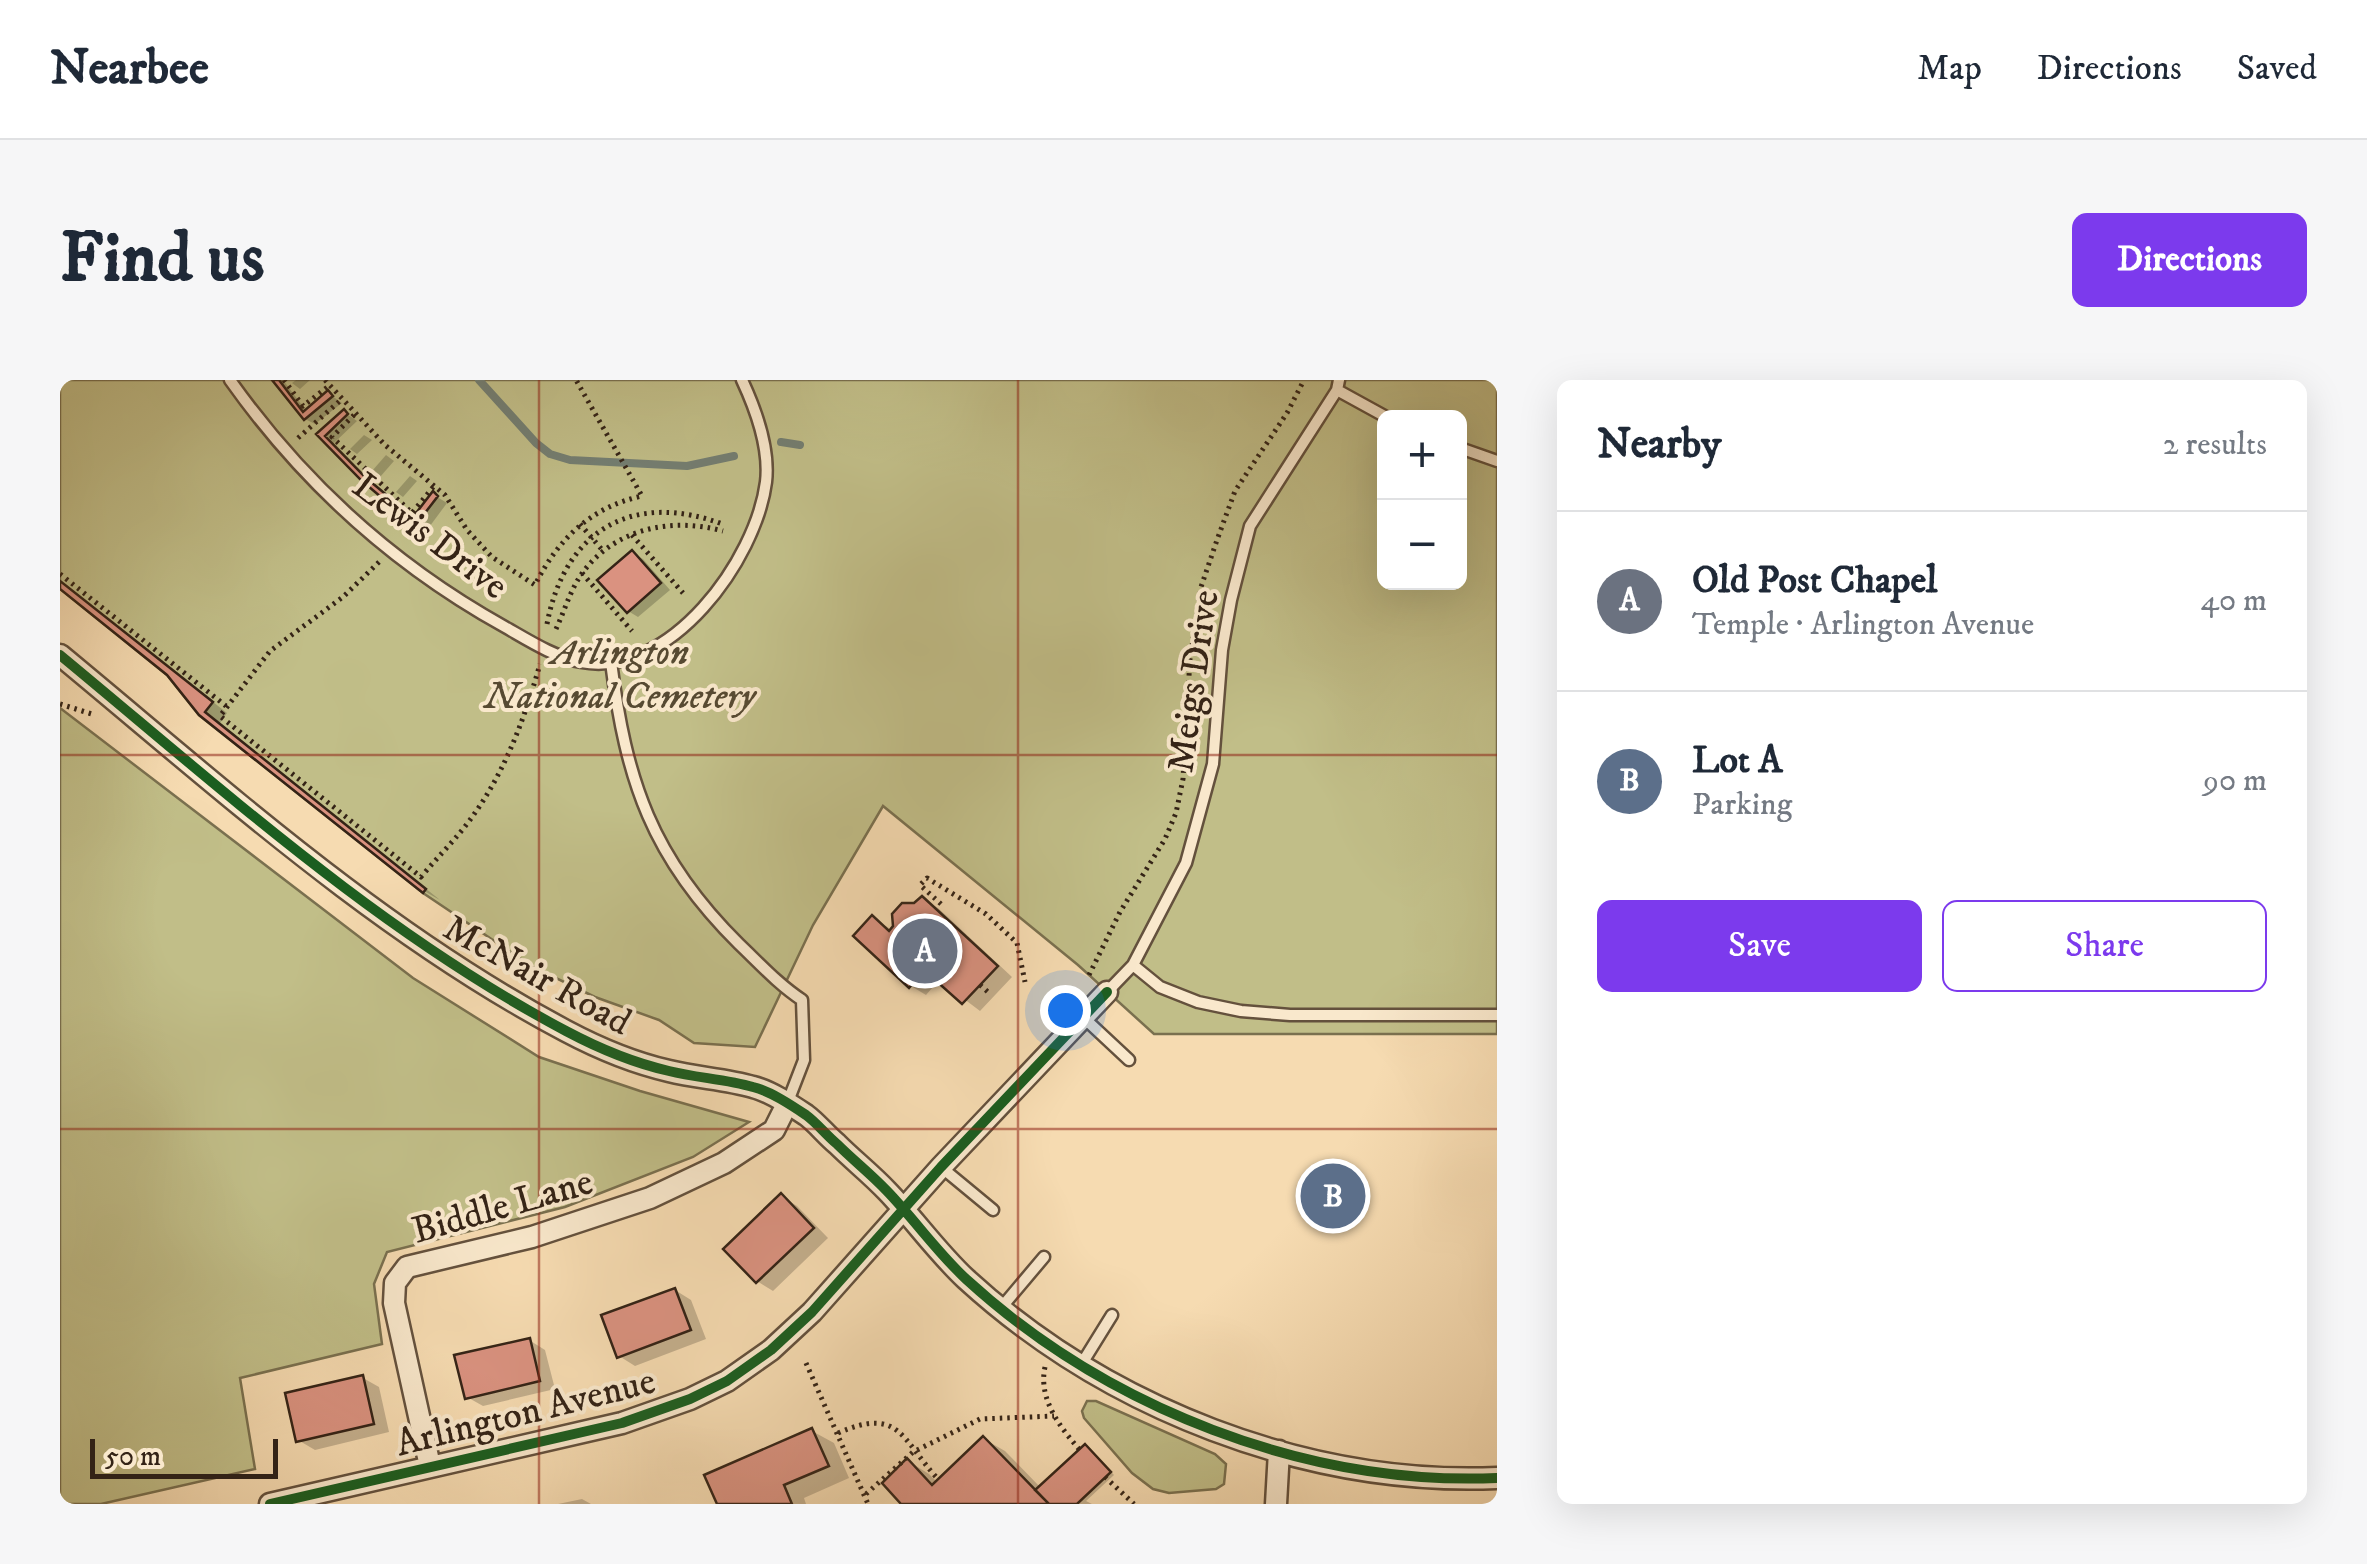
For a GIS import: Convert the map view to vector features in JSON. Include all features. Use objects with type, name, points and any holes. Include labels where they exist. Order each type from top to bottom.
[{"type":"street","name":"McNair Road","points":[[60,656],[328,876],[447,962],[568,1032],[620,1056],[684,1075],[753,1086],[808,1116],[889,1192],[967,1280],[1081,1366],[1140,1398],[1279,1451],[1358,1469],[1460,1480],[1497,1478]]},
{"type":"street","name":"Arlington Avenue","points":[[270,1504],[622,1423],[674,1407],[727,1381],[770,1350],[812,1312],[940,1166],[1108,992]]},
{"type":"street","name":"Biddle Lane","points":[[430,1466],[394,1302],[396,1284],[407,1267],[532,1237],[650,1198],[724,1164],[774,1130],[787,1104]]},
{"type":"street","points":[[1276,1504],[1279,1451]]},
{"type":"lane","name":"Lewis Drive","points":[[230,380],[308,477],[411,568],[483,615],[561,656],[582,663],[610,662]]},
{"type":"lane","points":[[742,380],[765,451],[763,496],[750,537],[700,611],[658,646],[610,662],[630,770],[667,855],[710,915],[780,985],[802,1000],[804,1060],[787,1104]]},
{"type":"lane","points":[[1338,385],[1377,411]]},
{"type":"lane","name":"Meigs Drive","points":[[1108,992],[1133,965],[1186,863],[1214,764],[1222,650],[1250,526],[1338,385]]},
{"type":"lane","points":[[1467,450],[1497,461]]},
{"type":"lane","points":[[1133,965],[1160,987],[1198,1002],[1242,1012],[1497,1016]]},
{"type":"lane","points":[[1084,1017],[1129,1060]]},
{"type":"lane","points":[[940,1166],[993,1210]]},
{"type":"lane","points":[[1000,1308],[1044,1257]]},
{"type":"lane","points":[[1081,1366],[1112,1315]]},
{"type":"path","points":[[284,380],[304,406],[328,382],[396,455],[445,495],[467,530],[492,557],[535,585],[552,556],[580,524],[602,509],[642,496],[576,380]]},
{"type":"path","points":[[1089,975],[1120,912],[1166,839],[1176,812],[1183,779],[1190,659],[1201,588],[1235,490],[1287,413],[1304,380]]},
{"type":"path","points":[[298,437],[342,399]]},
{"type":"path","points":[[356,414],[332,437],[365,472],[412,513],[434,486]]},
{"type":"path","points":[[547,624],[561,575],[591,537],[614,522],[660,512],[692,514],[724,528],[675,525],[631,534],[604,552],[582,574],[556,629]]},
{"type":"path","points":[[580,524],[604,552]]},
{"type":"path","points":[[631,534],[683,592]]},
{"type":"path","points":[[378,564],[350,591],[270,651],[220,716],[422,876],[466,825],[504,763],[524,718],[540,664]]},
{"type":"path","points":[[60,574],[226,706]]},
{"type":"path","points":[[582,574],[632,631]]},
{"type":"path","points":[[941,904],[920,885],[926,878],[986,914],[1017,943],[1025,982]]},
{"type":"path","points":[[980,985],[989,993]]},
{"type":"path","points":[[806,1363],[868,1504]]},
{"type":"path","points":[[1045,1365],[1045,1388],[1054,1416],[1079,1449]]},
{"type":"path","points":[[866,1494],[913,1452],[980,1420],[1054,1416]]},
{"type":"path","points":[[838,1433],[861,1423],[880,1421],[898,1430],[938,1480]]},
{"type":"path","points":[[1105,1477],[1134,1504]]},
{"type":"green space","name":"Arlington National Cemetery","points":[[60,380],[1497,380],[1497,1034],[1154,1034],[1078,965],[883,806],[813,925],[755,1047],[694,1043],[659,1020],[595,997],[533,967],[423,893],[199,715],[167,675],[60,589]]},
{"type":"green space","points":[[60,708],[413,978],[539,1057],[749,1122],[693,1157],[565,1207],[387,1252],[374,1284],[382,1344],[240,1378],[255,1469],[101,1504],[60,1504]]},
{"type":"green space","points":[[1087,1401],[1096,1401],[1215,1454],[1226,1464],[1224,1484],[1216,1489],[1169,1493],[1153,1489],[1132,1473],[1084,1418],[1082,1411]]},
{"type":"building","points":[[272,380],[279,380],[303,412],[328,390],[333,396],[304,420]]},
{"type":"building","points":[[344,409],[348,414],[325,436],[365,477],[413,517],[433,491],[438,496],[415,526],[361,480],[316,434]]},
{"type":"building","points":[[632,550],[661,583],[627,613],[597,580]]},
{"type":"building","points":[[60,581],[213,702],[205,712],[426,889],[423,893],[199,715],[167,675],[60,589]]},
{"type":"building","points":[[922,896],[998,966],[962,1004],[924,970],[909,988],[853,936],[872,915],[889,931],[893,926],[892,914],[902,903],[914,903]]},
{"type":"building","points":[[781,1193],[814,1228],[756,1283],[723,1249]]},
{"type":"building","points":[[675,1288],[691,1330],[617,1358],[601,1315]]},
{"type":"building","points":[[530,1338],[540,1381],[465,1399],[454,1355]]},
{"type":"building","points":[[363,1375],[374,1424],[296,1442],[285,1393]]},
{"type":"building","points":[[812,1428],[829,1466],[784,1485],[792,1504],[717,1504],[704,1475]]},
{"type":"building","points":[[983,1436],[1049,1504],[901,1504],[882,1483],[907,1458],[932,1485]]},
{"type":"building","points":[[1085,1444],[1111,1472],[1077,1504],[1049,1504],[1035,1490]]},
{"type":"waterway","points":[[479,380],[536,443],[550,454],[570,460],[687,466],[734,456]]},
{"type":"waterway","points":[[781,442],[800,445]]},
{"type":"cycle path","points":[[60,655],[242,807],[366,904],[497,992],[616,1054],[669,1071],[760,1089],[806,1115],[881,1185],[966,1279],[1021,1325],[1082,1366],[1146,1401],[1213,1430],[1282,1453],[1353,1468],[1425,1477],[1497,1478]]},
{"type":"cycle path","points":[[270,1504],[622,1423],[727,1381],[771,1350],[812,1312],[941,1167],[1107,992]]},
{"type":"place","name":"Old Post Chapel","points":[[925,951]]},
{"type":"place","name":"Lot A","points":[[1333,1196]]}]
